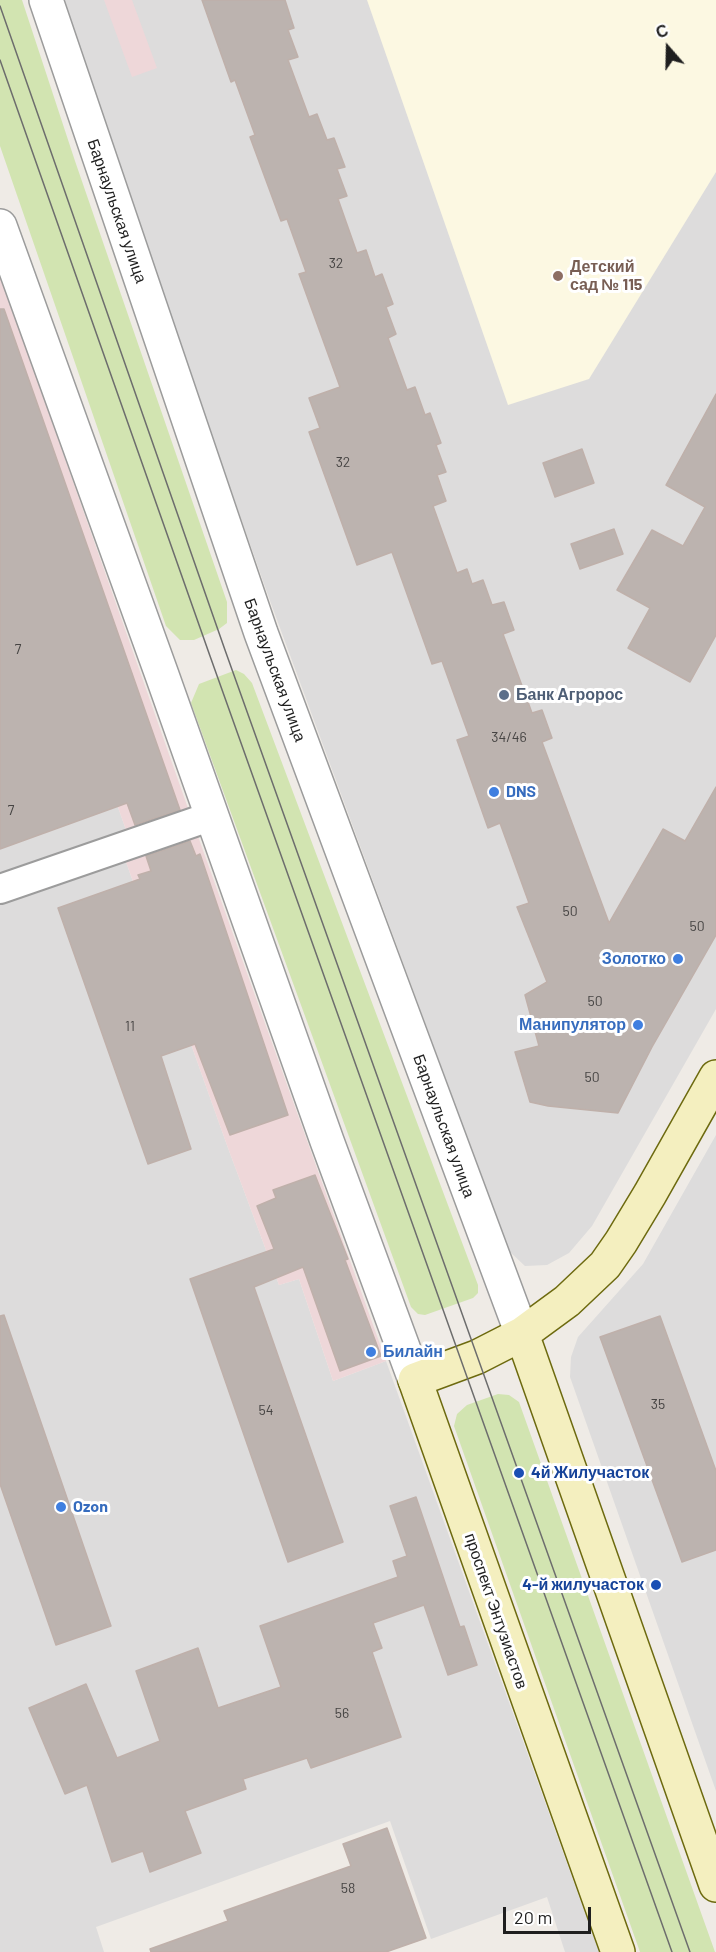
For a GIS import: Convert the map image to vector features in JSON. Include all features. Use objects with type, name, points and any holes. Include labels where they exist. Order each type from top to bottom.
[{"type":"main road","points":[[415,1380],[477,1356],[522,1334],[567,1301],[605,1264],[650,1194],[716,1077]]},
{"type":"main road","points":[[522,1334],[716,1885]]},
{"type":"main road","name":"проспект Энтузиастов","points":[[415,1380],[618,1952]]},
{"type":"street","name":"Барнаульская улица","points":[[46,0],[261,633],[522,1334]]},
{"type":"street","points":[[0,226],[322,1130],[415,1380]]},
{"type":"street","points":[[0,889],[212,816]]},
{"type":"shaded area","points":[[61,0],[716,0],[716,1009],[592,1226],[569,1253],[547,1265],[525,1266],[509,1251],[269,598]]},
{"type":"shaded area","points":[[104,0],[132,0],[157,68],[132,77]]},
{"type":"shaded area","name":"Детский сад № 115","points":[[367,0],[716,0],[716,172],[589,379],[508,405]]},
{"type":"shaded area","points":[[0,274],[386,1361],[333,1381],[299,1279],[279,1285],[228,1148],[126,862],[136,858],[0,475]]},
{"type":"shaded area","points":[[0,475],[136,858],[126,862],[279,1285],[299,1279],[333,1381],[386,1361],[599,1952],[565,1952],[547,1897],[431,1939],[390,1821],[96,1927],[104,1952],[0,1952]]},
{"type":"shaded area","points":[[716,1135],[716,1791],[570,1377],[571,1357],[578,1337],[643,1264]]},
{"type":"green space","points":[[0,0],[22,0],[227,602],[227,623],[194,640],[180,640],[166,626],[0,146]]},
{"type":"green space","points":[[236,670],[244,674],[252,683],[478,1285],[478,1293],[473,1298],[425,1315],[418,1314],[411,1307],[191,703],[199,684]]},
{"type":"green space","points":[[498,1394],[509,1395],[519,1402],[715,1952],[640,1952],[454,1426],[457,1414],[467,1405]]},
{"type":"building","points":[[202,0],[285,0],[294,28],[288,30],[298,57],[288,60],[309,117],[317,114],[327,140],[334,138],[345,167],[337,169],[347,196],[338,199],[357,253],[366,250],[375,277],[382,274],[393,304],[386,307],[396,334],[388,338],[407,390],[415,387],[425,415],[430,413],[441,443],[436,445],[446,472],[437,475],[446,501],[433,506],[457,573],[467,569],[472,584],[483,580],[492,605],[504,602],[514,630],[503,634],[532,713],[542,710],[552,738],[542,742],[609,923],[663,829],[685,841],[716,787],[716,935],[652,1047],[618,1113],[530,1102],[515,1052],[539,1046],[525,995],[547,982],[517,907],[529,903],[500,823],[488,828],[457,740],[469,736],[442,661],[432,664],[392,552],[357,565],[309,432],[320,428],[309,398],[340,387],[299,274],[306,272],[287,219],[281,221],[250,137],[255,135],[235,80],[231,82]]},
{"type":"building","points":[[0,309],[4,309],[180,810],[135,825],[127,803],[0,849]]},
{"type":"building","points":[[716,394],[716,635],[690,682],[628,648],[650,608],[617,590],[652,530],[683,546],[705,507],[666,485]]},
{"type":"building","points":[[582,449],[594,483],[555,497],[543,463]]},
{"type":"building","points":[[614,529],[623,554],[580,569],[571,544]]},
{"type":"building","points":[[190,841],[196,856],[200,854],[288,1115],[230,1135],[195,1044],[161,1056],[191,1149],[148,1164],[58,908],[140,879],[138,875],[151,871],[146,856]]},
{"type":"building","points":[[315,1175],[348,1259],[345,1260],[381,1356],[340,1371],[303,1267],[254,1287],[343,1542],[288,1562],[190,1279],[274,1249],[257,1206],[276,1198],[273,1190]]},
{"type":"building","points":[[4,1315],[111,1626],[56,1645],[0,1484],[0,1316]]},
{"type":"building","points":[[660,1316],[716,1471],[716,1550],[682,1562],[600,1337]]},
{"type":"building","points":[[416,1497],[460,1627],[464,1626],[477,1665],[448,1675],[424,1605],[373,1623],[382,1648],[372,1652],[401,1737],[311,1768],[307,1758],[243,1779],[246,1789],[185,1811],[201,1853],[150,1872],[143,1851],[112,1862],[87,1785],[65,1794],[29,1708],[86,1684],[117,1758],[160,1741],[136,1671],[198,1648],[218,1708],[281,1687],[260,1626],[398,1577],[393,1561],[407,1556],[390,1506]]},
{"type":"building","points":[[387,1828],[426,1938],[386,1952],[151,1952],[150,1949],[228,1921],[224,1911],[351,1866],[343,1844]]},
{"type":"tram line","points":[[0,6],[225,650],[690,1952]]},
{"type":"tram line","points":[[0,60],[672,1952]]},
{"type":"place","name":"Детский сад № 115","points":[[558,276]]},
{"type":"place","name":"Банк Агророс","points":[[504,695]]},
{"type":"place","name":"DNS","points":[[494,792]]},
{"type":"place","name":"Золотко","points":[[678,959]]},
{"type":"place","name":"Манипулятор","points":[[638,1025]]},
{"type":"place","name":"Билайн","points":[[371,1352]]},
{"type":"place","name":"4й Жилучасток","points":[[519,1473]]},
{"type":"place","name":"Ozon","points":[[61,1507]]},
{"type":"place","name":"4-й жилучасток","points":[[656,1585]]}]
